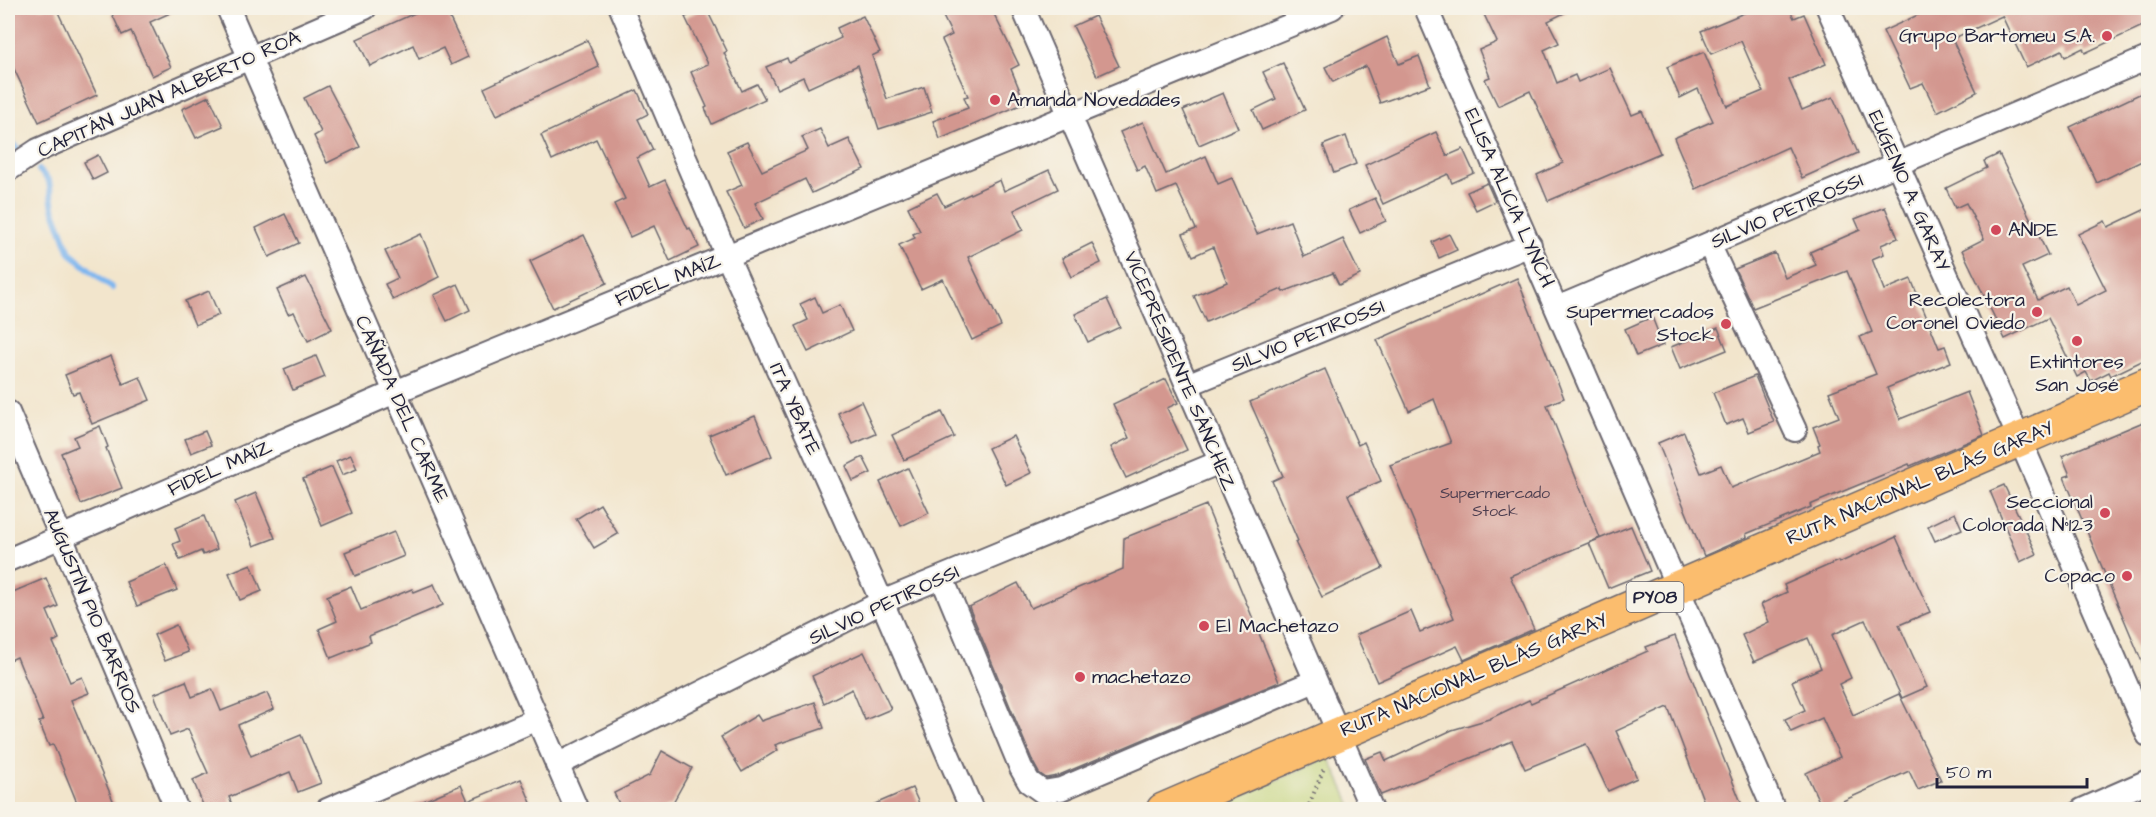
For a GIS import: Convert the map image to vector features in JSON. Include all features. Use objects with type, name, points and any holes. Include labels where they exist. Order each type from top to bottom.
[{"type":"highway","name":"RUTA NACIONAL BLÁS GARAY","points":[[1162,810],[2148,384]]},
{"type":"street","name":"CAÑADA DEL CARME","points":[[228,8],[577,810]]},
{"type":"street","name":"CAPITÁN JUAN ALBERTO ROA","points":[[13,168],[38,150],[365,8]]},
{"type":"street","name":"ITA YBATE","points":[[621,8],[727,256],[882,602],[972,810]]},
{"type":"street","name":"VICEPRESIDENTE SÁNCHEZ","points":[[1023,8],[1372,810]]},
{"type":"street","name":"FIDEL MAÍZ","points":[[8,560],[395,392],[1332,8]]},
{"type":"street","name":"ELISA ALICIA LYNCH","points":[[1426,8],[1774,810]]},
{"type":"street","name":"EUGENIO A. GARAY","points":[[1828,8],[2148,735]]},
{"type":"street","name":"SILVIO PETIROSSI","points":[[1557,308],[2148,58]]},
{"type":"street","points":[[1709,244],[1795,430]]},
{"type":"street","name":"SILVIO PETIROSSI","points":[[1187,385],[1530,245]]},
{"type":"street","name":"AUGUSTÍN PIO BARRIOS","points":[[8,412],[177,810]]},
{"type":"street","name":"SILVIO PETIROSSI","points":[[557,765],[882,602],[1220,462]]},
{"type":"street","points":[[942,578],[1021,768],[1029,782],[1043,792],[1061,789],[1315,681]]},
{"type":"street","points":[[327,810],[537,719]]},
{"type":"street","points":[[2082,810],[2148,781]]},
{"type":"green space","points":[[1329,757],[1353,809],[1211,809]]},
{"type":"building","points":[[8,8],[56,8],[97,95],[39,122],[8,56]]},
{"type":"building","points":[[126,8],[181,8],[150,22],[171,67],[152,76],[131,31],[122,35],[112,14]]},
{"type":"building","points":[[426,8],[445,8],[468,57],[451,65],[443,48],[419,59],[413,45],[370,66],[357,39]]},
{"type":"building","points":[[706,8],[727,51],[724,53],[742,91],[757,84],[765,99],[712,124],[691,72],[708,64],[685,17]]},
{"type":"building","points":[[939,8],[991,8],[1019,65],[1011,69],[1025,103],[940,139],[933,121],[968,108],[964,97],[968,96],[942,40],[952,35]]},
{"type":"building","points":[[1481,8],[1574,8],[1548,21],[1559,43],[1544,50],[1557,83],[1575,75],[1578,82],[1610,68],[1632,115],[1642,111],[1660,153],[1548,201],[1537,175],[1563,163],[1530,91],[1498,106],[1485,79],[1490,77],[1479,50],[1497,42]]},
{"type":"building","points":[[1756,8],[1789,8],[1794,18],[1804,14],[1826,64],[1789,80],[1802,110],[1833,97],[1858,153],[1802,178],[1788,147],[1696,189],[1674,138],[1713,121],[1698,89],[1680,98],[1667,67],[1704,52],[1727,106],[1763,91],[1741,41],[1711,54],[1701,31]]},
{"type":"building","points":[[1933,8],[2139,8],[2147,24],[2085,53],[2083,48],[2065,57],[2062,50],[2026,67],[2002,16],[1952,39],[1977,92],[1937,112],[1923,83],[1910,88],[1883,31]]},
{"type":"building","points":[[863,16],[880,52],[872,56],[887,99],[924,87],[932,112],[879,129],[858,65],[808,88],[803,77],[777,89],[766,67],[787,58],[789,63],[841,38],[837,28]]},
{"type":"building","points":[[1095,16],[1119,66],[1097,76],[1073,26]]},
{"type":"building","points":[[1387,37],[1399,64],[1419,56],[1430,85],[1380,103],[1366,66],[1333,82],[1325,67]]},
{"type":"building","points":[[587,40],[599,67],[497,115],[484,88]]},
{"type":"building","points":[[1283,63],[1305,110],[1262,130],[1253,110],[1276,99],[1263,72]]},
{"type":"building","points":[[328,86],[360,147],[327,163],[314,136],[321,132],[304,98]]},
{"type":"building","points":[[637,90],[648,114],[638,119],[653,150],[637,158],[650,187],[665,180],[699,247],[670,261],[654,226],[630,237],[614,204],[625,199],[596,139],[552,160],[541,135]]},
{"type":"building","points":[[2148,90],[2148,158],[2097,183],[2070,127]]},
{"type":"building","points":[[1223,93],[1238,128],[1199,145],[1183,110]]},
{"type":"building","points":[[209,96],[223,126],[196,138],[182,109]]},
{"type":"building","points":[[1143,122],[1166,174],[1206,156],[1218,184],[1232,178],[1257,234],[1290,221],[1304,257],[1343,239],[1360,275],[1339,285],[1333,273],[1283,292],[1282,289],[1206,322],[1194,296],[1227,282],[1213,247],[1193,256],[1183,234],[1196,229],[1176,186],[1157,194],[1145,166],[1137,170],[1120,132]]},
{"type":"building","points":[[820,129],[829,148],[849,139],[864,169],[812,193],[805,179],[755,203],[763,219],[744,228],[726,192],[742,185],[727,151],[747,142],[762,171],[808,150],[802,137]]},
{"type":"building","points":[[1436,132],[1447,156],[1463,149],[1474,173],[1452,183],[1448,174],[1383,204],[1365,165]]},
{"type":"building","points":[[1346,136],[1356,164],[1334,173],[1323,145]]},
{"type":"building","points":[[1999,154],[2048,255],[2022,267],[2038,300],[2067,286],[2076,305],[2106,290],[2078,234],[2105,221],[2108,227],[2148,208],[2148,358],[2111,376],[2109,372],[2091,381],[2086,372],[2077,377],[2048,318],[2005,339],[1962,250],[1984,239],[1966,203],[1955,208],[1946,188],[1987,168],[1984,161]]},
{"type":"building","points":[[98,155],[107,173],[93,180],[84,162]]},
{"type":"building","points":[[1049,170],[1058,189],[1014,210],[1023,230],[968,257],[1001,326],[972,340],[943,279],[921,289],[899,245],[915,238],[913,234],[920,231],[908,207],[937,193],[944,206],[1000,180],[1004,191]]},
{"type":"building","points":[[1487,183],[1495,201],[1476,210],[1467,192]]},
{"type":"building","points":[[1375,198],[1386,221],[1360,233],[1349,210]]},
{"type":"building","points":[[1885,207],[1898,238],[1881,245],[1884,254],[1872,259],[1884,290],[1911,279],[1939,348],[1945,346],[1951,362],[1887,388],[1900,419],[1967,392],[1984,435],[1810,505],[1811,507],[1746,534],[1747,537],[1704,556],[1658,443],[1684,432],[1701,473],[1721,465],[1731,488],[1820,451],[1818,445],[1820,444],[1813,427],[1839,417],[1829,392],[1876,374],[1860,337],[1872,332],[1847,271],[1753,308],[1735,269],[1775,253],[1785,278],[1816,265],[1810,252],[1860,230],[1855,219]]},
{"type":"building","points":[[285,214],[299,243],[269,257],[256,228]]},
{"type":"building","points":[[421,234],[439,277],[393,300],[385,284],[398,278],[385,251]]},
{"type":"building","points":[[1449,234],[1457,250],[1439,258],[1432,242]]},
{"type":"building","points":[[584,235],[607,283],[553,308],[530,261]]},
{"type":"building","points":[[1092,243],[1101,263],[1071,277],[1062,258]]},
{"type":"building","points":[[306,277],[332,329],[308,341],[294,312],[288,314],[277,290]]},
{"type":"building","points":[[1517,278],[1564,398],[1547,405],[1600,538],[1510,576],[1534,629],[1464,660],[1457,646],[1377,682],[1356,635],[1411,611],[1420,632],[1454,618],[1390,465],[1451,443],[1434,399],[1409,411],[1377,340]]},
{"type":"building","points":[[458,284],[470,310],[447,321],[434,295]]},
{"type":"building","points":[[209,291],[219,315],[195,325],[185,301]]},
{"type":"building","points":[[815,297],[822,313],[840,305],[852,331],[808,352],[795,326],[808,320],[800,304]]},
{"type":"building","points":[[1107,299],[1120,327],[1088,342],[1075,314]]},
{"type":"building","points":[[1652,317],[1663,345],[1636,356],[1625,329]]},
{"type":"building","points":[[1718,328],[1727,350],[1680,369],[1671,347]]},
{"type":"building","points":[[111,356],[123,384],[140,377],[150,400],[92,424],[79,392],[73,394],[65,375]]},
{"type":"building","points":[[316,356],[325,377],[293,390],[284,369]]},
{"type":"building","points":[[1325,369],[1358,445],[1364,442],[1381,481],[1348,495],[1383,568],[1322,597],[1295,542],[1298,541],[1272,481],[1283,476],[1250,402]]},
{"type":"building","points":[[1755,376],[1774,422],[1749,432],[1743,418],[1726,425],[1713,393]]},
{"type":"building","points":[[1166,379],[1178,403],[1167,408],[1187,450],[1126,478],[1111,447],[1129,438],[1113,404]]},
{"type":"building","points":[[861,401],[876,434],[853,444],[838,413]]},
{"type":"building","points":[[942,412],[954,437],[904,460],[892,435]]},
{"type":"building","points":[[755,416],[772,456],[726,475],[709,435]]},
{"type":"building","points":[[2148,420],[2148,676],[2064,477],[2070,475],[2062,456]]},
{"type":"building","points":[[100,426],[122,488],[81,504],[61,453],[78,446],[74,437]]},
{"type":"building","points":[[205,431],[211,445],[191,453],[185,439]]},
{"type":"building","points":[[1013,436],[1031,473],[1006,485],[988,448]]},
{"type":"building","points":[[351,455],[357,469],[342,475],[336,461]]},
{"type":"building","points":[[863,457],[871,473],[853,481],[846,466]]},
{"type":"building","points":[[332,467],[352,513],[322,526],[303,479]]},
{"type":"building","points":[[908,468],[929,513],[901,526],[880,482]]},
{"type":"building","points":[[2004,485],[2037,554],[2020,562],[1990,491]]},
{"type":"building","points":[[256,493],[275,538],[254,546],[235,502]]},
{"type":"building","points":[[600,504],[618,534],[594,548],[576,519]]},
{"type":"building","points":[[1206,505],[1279,682],[1057,776],[1046,778],[1039,773],[1033,762],[969,607],[1018,583],[1031,608],[1123,569],[1124,538]]},
{"type":"building","points":[[1955,513],[1962,529],[1935,541],[1928,526]]},
{"type":"building","points":[[204,516],[217,549],[203,555],[201,551],[180,560],[173,544],[180,541],[175,528]]},
{"type":"building","points":[[1631,526],[1650,571],[1608,588],[1589,543]]},
{"type":"building","points":[[394,532],[404,556],[355,576],[345,552]]},
{"type":"building","points":[[1896,537],[1930,612],[1899,625],[1927,687],[1902,698],[1865,620],[1832,635],[1851,678],[1839,684],[1853,715],[1899,694],[1941,780],[1918,790],[1909,771],[1823,810],[1806,773],[1840,757],[1822,718],[1791,732],[1785,719],[1805,710],[1792,681],[1821,668],[1808,638],[1754,662],[1742,635],[1769,622],[1761,604],[1787,592],[1784,585]]},
{"type":"building","points":[[251,564],[262,591],[240,600],[229,573]]},
{"type":"building","points":[[166,565],[177,590],[137,606],[126,582]]},
{"type":"building","points":[[46,578],[58,606],[47,611],[59,639],[53,642],[70,682],[82,677],[89,693],[71,700],[117,810],[80,810],[53,744],[49,746],[39,722],[43,721],[17,657],[8,661],[8,594]]},
{"type":"building","points":[[434,584],[443,605],[369,636],[371,642],[331,658],[319,629],[337,621],[327,596],[351,586],[361,610],[412,589],[414,592]]},
{"type":"building","points":[[176,625],[188,652],[165,661],[154,635]]},
{"type":"building","points":[[1675,636],[1744,810],[1707,810],[1668,707],[1616,731],[1637,778],[1608,791],[1586,744],[1525,769],[1512,741],[1381,795],[1365,759],[1382,752],[1386,761],[1452,730],[1489,719],[1529,700],[1531,703],[1648,651],[1646,647]]},
{"type":"building","points":[[864,652],[891,709],[865,720],[852,689],[824,703],[812,676]]},
{"type":"building","points":[[186,681],[192,697],[212,689],[221,711],[267,693],[274,709],[238,725],[251,756],[301,735],[321,783],[298,792],[290,772],[229,797],[234,810],[205,810],[193,780],[208,773],[188,729],[170,736],[154,694]]},
{"type":"building","points":[[815,702],[824,728],[775,745],[778,750],[742,772],[721,737],[757,715],[761,721]]},
{"type":"building","points":[[662,751],[692,768],[671,806],[662,810],[622,810],[614,793],[650,775]]},
{"type":"building","points":[[521,779],[534,810],[402,810],[461,785],[468,801]]},
{"type":"building","points":[[912,788],[922,810],[861,810]]},
{"type":"waterway","points":[[8,139],[23,153]]},
{"type":"waterway","points":[[39,170],[49,181],[53,208],[70,253],[112,288]]},
{"type":"place","name":"Grupo Bartomeu S.A.","points":[[2107,36]]},
{"type":"place","name":"Amanda Novedades","points":[[995,100]]},
{"type":"place","name":"ANDE","points":[[1996,230]]},
{"type":"place","name":"Recolectora Coronel Oviedo","points":[[2037,312]]},
{"type":"place","name":"Supermercados Stock","points":[[1726,324]]},
{"type":"place","name":"Extintores San José","points":[[2077,341]]},
{"type":"place","name":"Seccional Colorada N°123","points":[[2105,513]]},
{"type":"place","name":"Copaco","points":[[2127,576]]},
{"type":"place","name":"El Machetazo","points":[[1204,626]]},
{"type":"place","name":"machetazo","points":[[1080,677]]}]
